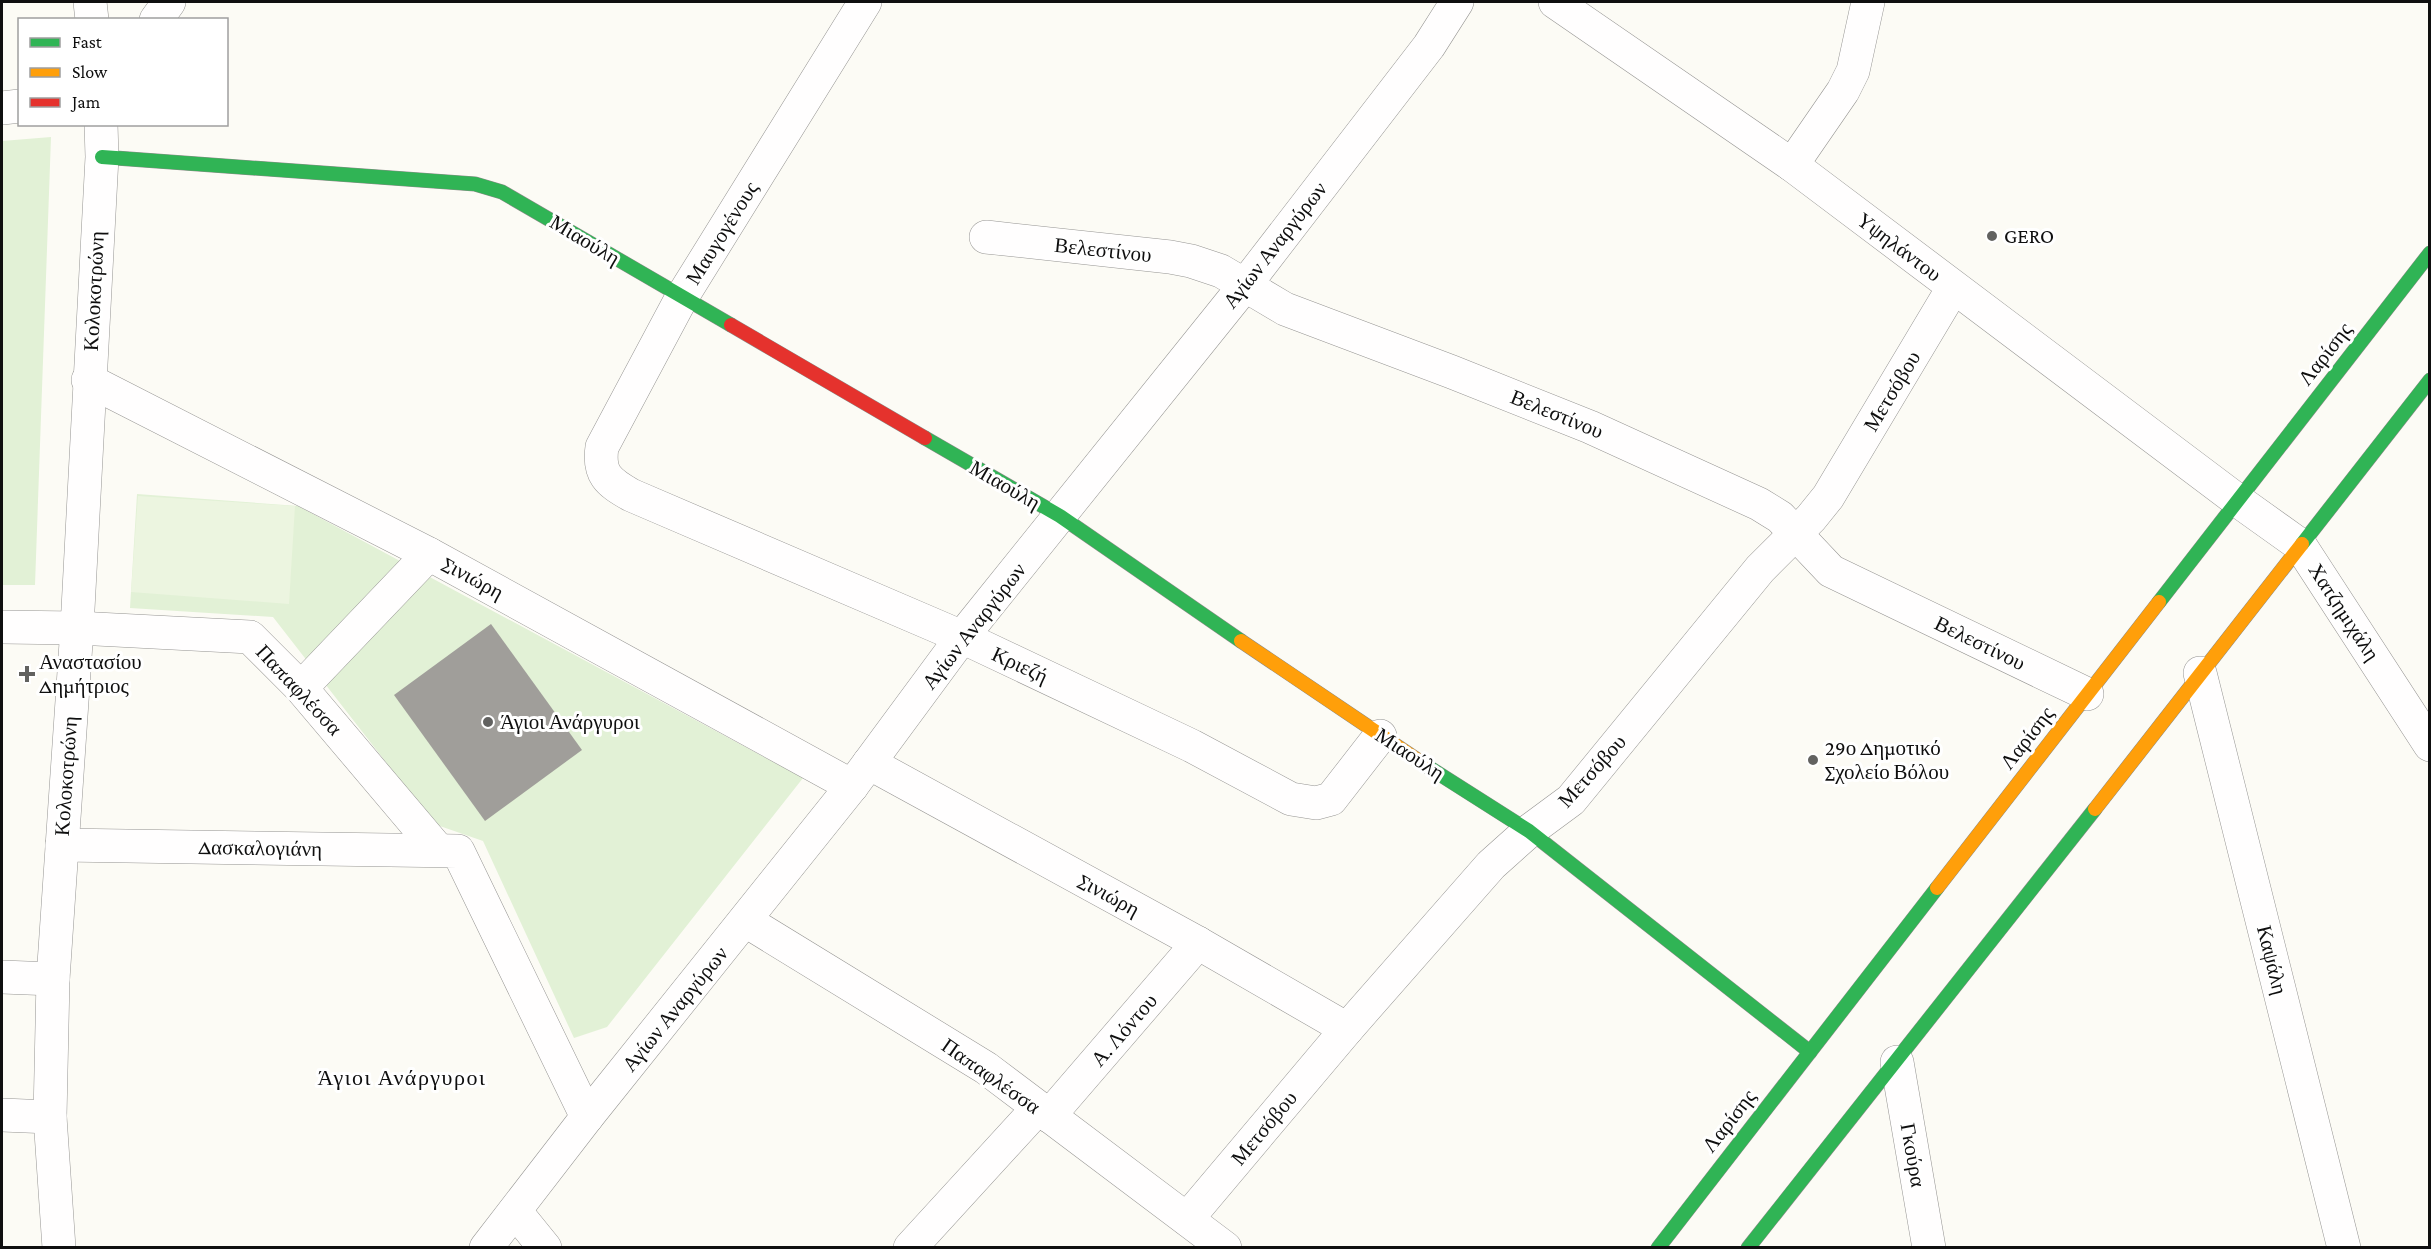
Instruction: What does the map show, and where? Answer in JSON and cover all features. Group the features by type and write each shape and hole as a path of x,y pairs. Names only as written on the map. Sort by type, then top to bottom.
{"main road":[{"name":"Μιαούλη","path":"102,157 483,185 517,200 1060,516 1380,736 1529,831 1810,1052"},
{"name":"Λαρίσης","path":"1658,1248 2430,254"},
{"path":"1748,1248 1897,1062 2430,380"}],"street":[{"path":"90,2 92,18"},
{"path":"157,18 169,2"},
{"name":"Μαυγογένους","path":"604,474 600,461 602,447 682,297 865,2"},
{"name":"Αγίων Αναργύρων","path":"486,1248 587,1117 746,921 860,775 962,637 1245,285 1429,46 1457,2"},
{"name":"Υψηλάντου","path":"1555,2 1792,165 2237,501"},
{"path":"1792,165 1843,92 1853,71 1868,2"},
{"path":"2,108 18,106"},
{"name":"Κολοκοτρώνη","path":"59,1248 50,1117 53,979 77,628 88,380 102,157 101,126"},
{"name":"Βελεστίνου","path":"986,237 1191,261 1221,271 1285,309 1590,427 1759,504 1780,517 1832,571 2087,694"},
{"name":"Μετσόβου","path":"1187,1219 1347,1029 1491,865 1529,831 1570,800 1760,569 1828,497 1953,288"},
{"name":"Σινιώρη","path":"88,380 860,775 1198,944 1347,1029"},
{"name":"Κριεζή","path":"604,474 614,485 631,495 962,637 1192,746 1291,799 1305,803 1331,798 1380,736"},
{"name":"Χατζημιχάλη","path":"2237,501 2300,545 2430,745"},
{"path":"301,688 429,554"},
{"name":"Παπαφλέσσα","path":"2,627 77,628 250,638 301,688 448,850 587,1117"},
{"name":"Καψάλη","path":"2200,673 2344,1248"},
{"name":"Δασκαλογιάνη","path":"62,845 448,850"},
{"name":"Παπαφλέσσα","path":"746,921 986,1068 1225,1248"},
{"name":"Α. Λόντου","path":"910,1248 1044,1112 1198,944"},
{"path":"2,977 53,979"},
{"name":"Γκούρα","path":"1897,1062 1929,1248"},
{"path":"2,1114 50,1117"},
{"path":"515,1211 544,1248"}],"green space":[{"path":"51,137 35,585 2,585 2,141"},
{"path":"137,494 298,506 803,778 607,1027 574,1038 483,841 434,824 273,617 130,608"},
{"path":"138,496 295,506 289,604 131,592"}],"building":[{"name":"Άγιοι Ανάργυροι","path":"491,624 582,750 485,821 394,695"}],"traffic: fast":[{"path":"102,157 475,184 502,192 731,325"},
{"path":"2159,602 2430,253"},
{"path":"2302,544 2430,380"},
{"path":"925,438 1060,516 1241,641"},
{"path":"1422,763 1529,831 1810,1052"},
{"path":"1748,1248 2095,809"},
{"path":"1658,1248 1937,888"}],"traffic: slow":[{"path":"2095,809 2302,544"},
{"path":"1937,888 2159,602"},
{"path":"1241,641 1422,763"}],"traffic: jam":[{"path":"731,325 925,438"}],"place":[{"name":"GERO","path":"1992,236"},
{"name":"Αναστασίου Δημήτριος","path":"27,674"},
{"name":"Άγιοι Ανάργυροι","path":"488,722"},
{"name":"29ο Δημοτικό Σχολείο Βόλου","path":"1813,760"}],"district":[{"name":"Άγιοι Ανάργυροι","path":"402,1077"}]}
